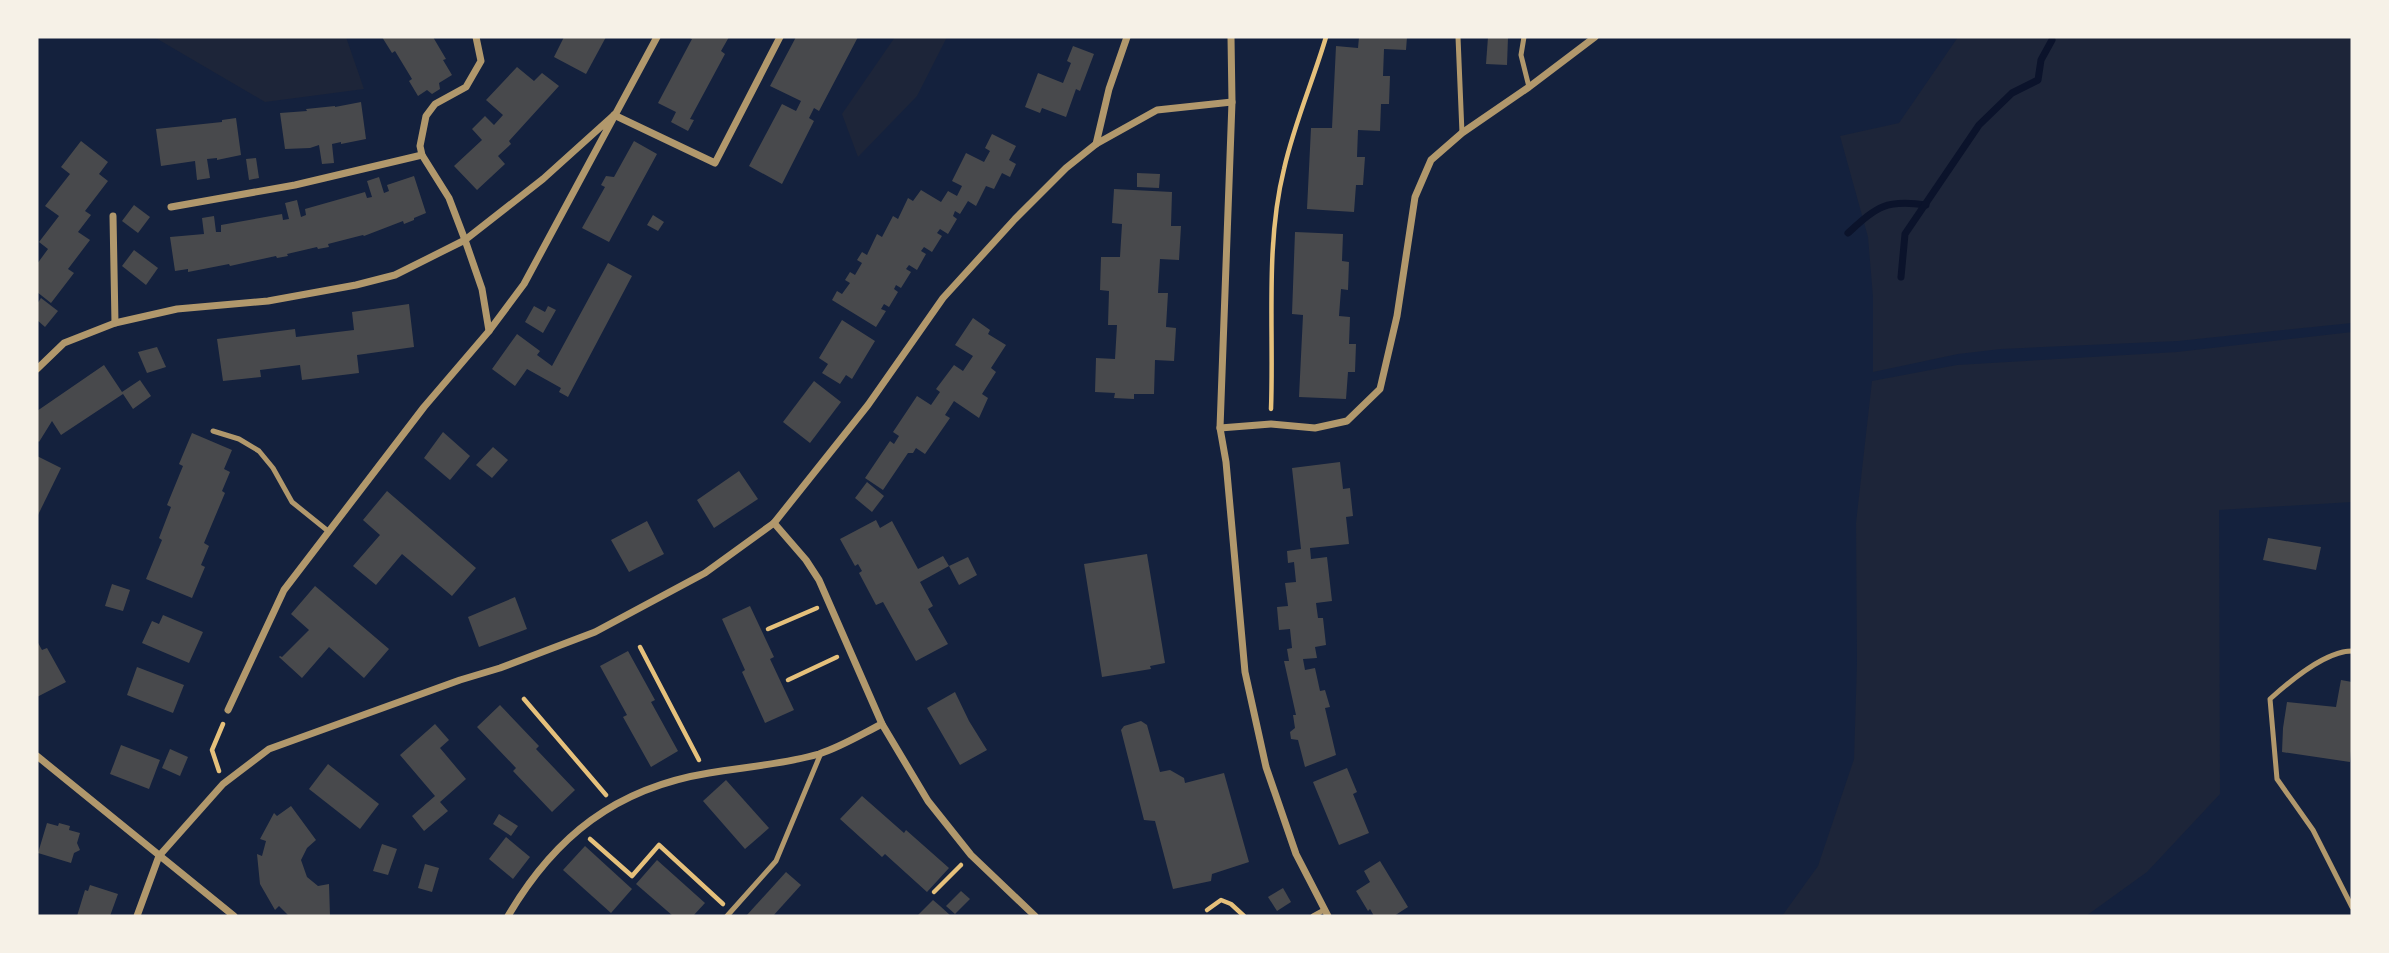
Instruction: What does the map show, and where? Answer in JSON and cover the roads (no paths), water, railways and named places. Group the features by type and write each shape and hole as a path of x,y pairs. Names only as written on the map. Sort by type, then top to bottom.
{"street":[{"path":"476,37 481,61 466,87 435,104 426,116 420,146 422,155 449,198 465,240 482,289 489,331"},
{"path":"228,710 285,590 424,407 489,331 524,284 657,37"},
{"path":"614,115 715,163 780,37"},
{"path":"1096,144 1109,89 1127,37"},
{"path":"1231,37 1220,428 1226,462 1245,673 1266,767 1296,854 1326,913"},
{"path":"1220,428 1271,424 1315,428 1347,421 1380,389 1397,316 1415,197 1431,160 1462,134 1595,37"},
{"path":"137,916 159,856 223,784 269,749 595,632 705,573 774,523 867,405 943,298 1066,168 1096,144 1157,110 1231,102"},
{"path":"37,369 64,343 115,323 177,309 268,301 395,275 465,240 543,179 614,115"},
{"path":"171,207 295,185 422,155"},
{"path":"113,216 115,323"},
{"path":"774,523 806,560 830,602 882,724 928,801 971,855 1035,916"},
{"path":"508,916 528,882 556,848 614,804 650,789 705,773 821,753 882,724"},
{"path":"37,756 234,916"}],"lane":[{"path":"1458,37 1462,134"},
{"path":"1524,37 1521,55 1530,87"},
{"path":"213,431 239,439 259,451 273,468 292,502 328,531"},
{"path":"2352,651 2342,651 2299,674 2270,699 2277,779 2313,830 2352,907"},
{"path":"729,914 776,861 821,753"},
{"path":"1313,916 1326,913"}],"waterway":[{"path":"1901,277 1905,234 1979,125 2012,93 2038,80 2041,60 2052,40"},
{"path":"1848,233 1882,207 1901,203 1926,205"}]}
